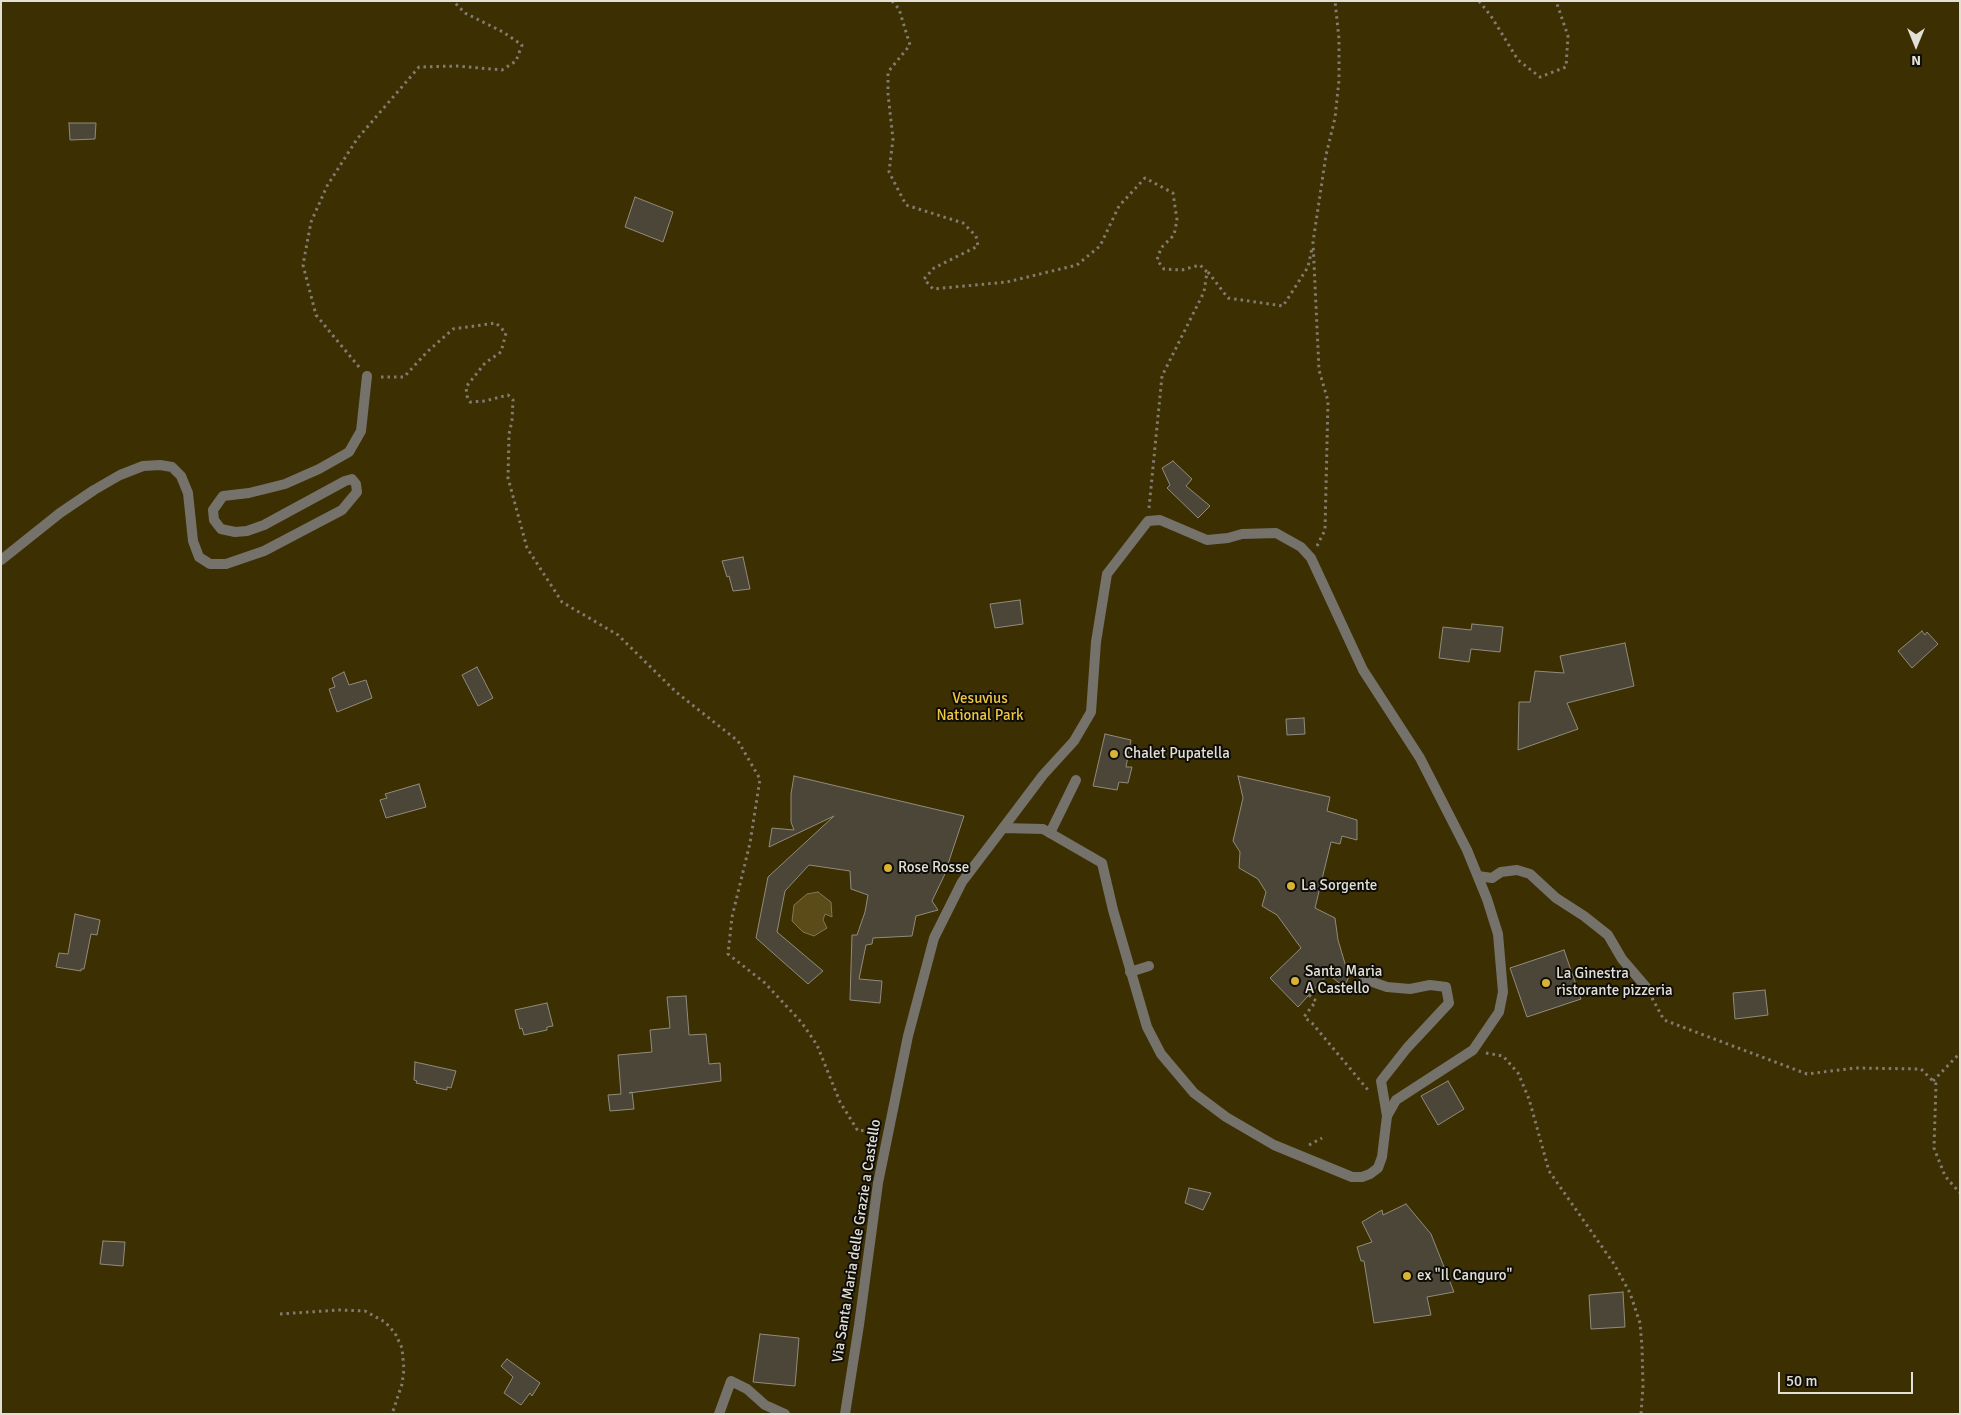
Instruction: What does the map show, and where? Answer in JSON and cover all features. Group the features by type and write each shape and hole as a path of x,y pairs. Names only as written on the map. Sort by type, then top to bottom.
{"street":[{"path":"1,560 60,513 94,490 120,475 143,466 160,465 172,467 181,476 188,493 193,541 199,557 210,564 226,564 264,551 342,510 357,492 356,484 352,479 345,481 264,525 247,530 235,532 221,529 214,520 213,510 223,496 249,493 286,484 319,469 349,452 361,431 367,376"},
{"path":"1148,521 1160,520 1207,540 1228,538 1242,534 1276,533 1301,547 1311,558 1363,670 1420,758 1468,850 1498,934 1503,992 1499,1012 1473,1050 1396,1100 1387,1116"},
{"name":"Via Santa Maria delle Grazie a Castello","path":"845,1414 878,1183 908,1036 934,938 962,882 1043,775 1074,741 1091,712 1096,642 1108,574 1148,521"},
{"path":"1050,833 1076,780"},
{"path":"1003,828 1043,829 1102,863 1130,972 1147,1027 1161,1054 1194,1093 1226,1117 1274,1145 1352,1178 1370,1174 1378,1168 1382,1157 1387,1116 1381,1081 1407,1048 1448,1003 1446,987 1426,989 1387,987 1364,979"},
{"path":"1478,876 1492,878 1502,872 1518,870 1530,874 1556,898 1584,916 1608,936 1622,959 1646,987"},
{"path":"1130,972 1149,966"},
{"path":"719,1414 731,1381 747,1389 765,1405 786,1414"}],"path":[{"path":"453,1 465,13 503,32 522,45 516,61 502,70 457,66 419,67 357,139 327,186 311,222 303,265 316,315 367,376 404,377 454,329 496,323 506,333 501,352 486,363 466,387 470,402 484,401 508,395 513,400 509,434 508,478 526,548 562,602 618,634 676,692 738,741 760,778 750,844 732,916 728,954 765,983 802,1023 817,1046 840,1102 858,1131 874,1129 891,1117"},
{"path":"892,1 899,9 910,45 888,72 888,94 893,138 889,172 906,205 963,223 976,236 978,246 934,268 924,279 933,289 1007,282 1077,265 1100,246 1119,206 1145,178 1173,193 1177,220 1174,235 1161,248 1157,260 1164,269 1182,270 1200,265 1208,272 1228,298 1283,306 1308,267 1326,155 1335,118 1339,80 1339,39 1335,1"},
{"path":"1479,1 1491,16 1518,60 1540,77 1566,67 1568,36 1556,1"},
{"path":"1311,558 1325,530 1328,401 1319,370 1313,242"},
{"path":"1148,521 1162,376 1204,292 1208,272"},
{"path":"1646,987 1664,1020 1807,1074 1855,1068 1921,1069 1936,1084 1934,1148 1945,1176 1960,1194"},
{"path":"1309,995 1316,1001 1304,1017 1312,1023 1372,1096"},
{"path":"1473,1050 1503,1056 1518,1074 1529,1099 1549,1172 1614,1264 1630,1293 1640,1323 1643,1386 1641,1414"},
{"path":"1933,1081 1960,1053"},
{"path":"1304,1147 1322,1138"},
{"path":"280,1314 339,1310 365,1311 385,1322 395,1333 402,1348 404,1369 402,1384 392,1414"}],"green space":[{"name":"Vesuvius National Park","path":"1,1 1960,1 1960,1414 1,1414"}],"shaded area":[{"path":"818,892 831,902 832,917 825,914 823,920 827,928 814,936 803,932 792,921 794,905 807,894"}],"building":[{"path":"69,123 96,123 95,139 70,140"},
{"path":"635,197 673,212 663,242 625,227"},
{"path":"1173,461 1192,479 1186,486 1210,506 1198,518 1167,488 1170,485 1162,468"},
{"path":"743,557 750,589 733,591 722,561"},
{"path":"1020,600 1023,624 995,628 990,604"},
{"path":"1472,624 1503,627 1500,652 1471,649 1469,662 1439,658 1443,627 1471,630"},
{"path":"1922,631 1925,635 1927,632 1938,644 1912,668 1898,651"},
{"path":"1625,643 1634,686 1567,703 1578,729 1518,750 1519,702 1530,702 1535,671 1564,673 1560,656"},
{"path":"477,667 493,698 478,706 462,675"},
{"path":"344,672 349,685 366,680 372,698 337,712 329,689 335,687 332,678"},
{"path":"1304,718 1305,734 1287,735 1286,719"},
{"name":"Chalet Pupatella","path":"1105,734 1131,740 1126,767 1132,767 1128,783 1119,782 1117,790 1093,786"},
{"name":"Rose Rosse","path":"794,776 964,816 944,876 932,901 938,910 916,916 912,936 873,938 872,944 866,945 859,979 882,981 880,1003 850,1000 852,935 857,935 865,912 868,895 851,889 850,871 809,865 785,891 777,932 823,971 808,984 756,938 768,877 834,816 769,847 772,828 794,830 791,822 791,794"},
{"name":"La Sorgente","path":"1238,776 1330,797 1327,811 1357,820 1357,840 1342,836 1340,844 1331,842 1315,908 1335,918 1338,940 1349,977 1344,987 1328,974 1298,1007 1270,978 1301,948 1277,915 1262,906 1266,892 1258,879 1239,868 1240,852 1233,841 1243,798"},
{"path":"419,784 426,807 386,818 380,800 387,798 385,794"},
{"path":"75,914 100,920 97,935 91,934 84,969 81,969 81,971 56,967 59,953 68,954"},
{"name":"La Ginestra ristorante pizzeria","path":"1564,950 1581,999 1527,1017 1510,968"},
{"path":"1765,990 1768,1015 1735,1019 1733,993"},
{"path":"686,996 689,1035 706,1034 709,1064 720,1063 721,1081 632,1093 634,1109 610,1111 608,1095 621,1094 618,1055 652,1052 650,1030 670,1028 667,997"},
{"path":"547,1003 553,1026 547,1027 547,1030 524,1035 522,1028 520,1029 515,1010"},
{"path":"415,1062 456,1071 451,1088 447,1087 447,1090 416,1083 417,1081 414,1080"},
{"path":"1448,1081 1464,1109 1438,1125 1421,1096"},
{"path":"1189,1188 1211,1193 1203,1210 1185,1203"},
{"name":"ex \"Il Canguro\"","path":"1406,1204 1431,1234 1454,1292 1427,1297 1431,1315 1374,1323 1364,1261 1361,1261 1357,1247 1372,1242 1362,1222 1382,1210 1383,1215"},
{"path":"103,1241 125,1242 123,1266 100,1264"},
{"path":"1623,1292 1625,1327 1591,1329 1589,1295"},
{"path":"760,1334 799,1338 795,1386 753,1382"},
{"path":"507,1359 540,1383 532,1396 530,1393 521,1405 504,1393 513,1377 501,1366"}],"place":[{"name":"Chalet Pupatella","path":"1114,754"},
{"name":"Rose Rosse","path":"888,868"},
{"name":"La Sorgente","path":"1291,886"},
{"name":"Santa Maria A Castello","path":"1295,981"},
{"name":"La Ginestra ristorante pizzeria","path":"1546,983"},
{"name":"ex \"Il Canguro\"","path":"1407,1276"}]}
